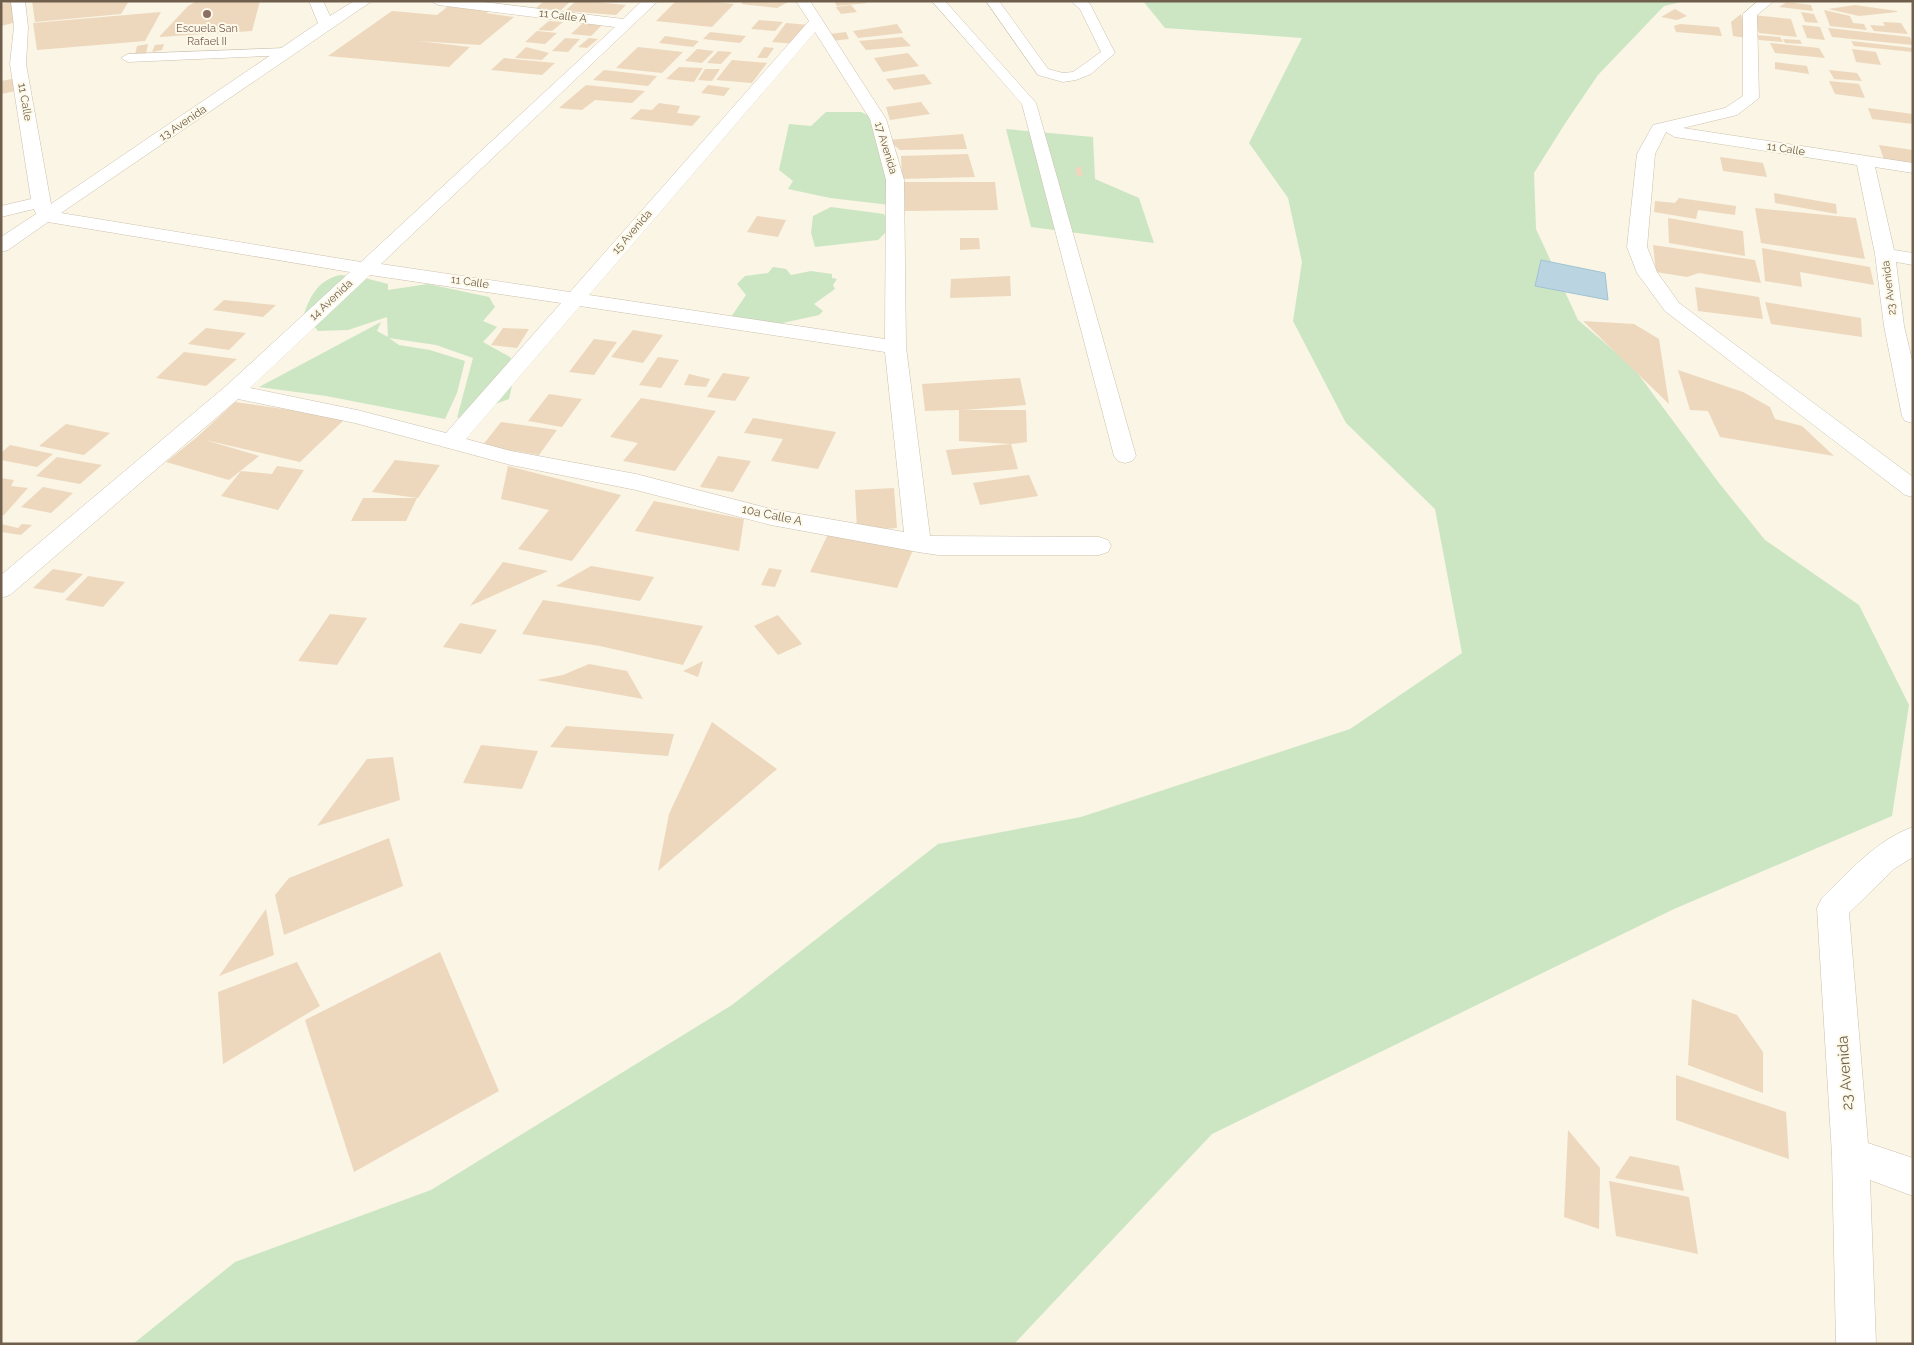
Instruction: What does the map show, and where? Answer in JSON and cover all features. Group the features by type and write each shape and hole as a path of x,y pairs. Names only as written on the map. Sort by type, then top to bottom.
{"street":[{"name":"11 Calle","path":"18,1 21,27 18,64 44,209 238,250 366,267 895,347"},
{"path":"316,1 326,24"},
{"name":"13 Avenida","path":"1,246 44,209 326,24 365,1"},
{"name":"11 Calle A","path":"438,1 628,24"},
{"name":"14 Avenida","path":"1,589 234,391 651,1"},
{"name":"17 Avenida","path":"803,1 878,119 895,180 895,347 918,543"},
{"path":"1767,1 1750,14 1751,98 1731,112 1659,129 1646,154 1637,247 1647,273 1672,307 1913,489"},
{"name":"15 Avenida","path":"450,443 574,298 816,22"},
{"path":"1,30 21,27"},
{"name":"11 Calle","path":"1659,129 1913,168"},
{"name":"23 Avenida","path":"1865,161 1886,254 1894,326 1913,416"},
{"path":"1,212 44,209"},
{"path":"1886,254 1913,259"},
{"name":"10a Calle A","path":"234,391 357,417 510,458 636,482 771,518 938,546 1099,546"},
{"name":"23 Avenida","path":"1856,1344 1851,1155 1833,908 1883,860 1913,840"},
{"path":"1851,1155 1913,1177"}],"lane":[{"path":"938,1 1029,104 1125,456"},
{"path":"992,1 1043,72 1054,77 1080,76 1108,53 1085,7 1077,1"},
{"path":"128,58 286,52"}],"green space":[{"path":"1143,1 1686,1 1664,6 1598,75 1566,122 1534,173 1536,229 1578,320 1633,367 1719,483 1765,540 1859,605 1909,705 1892,816 1674,909 1212,1134 1014,1344 133,1344 235,1262 431,1190 732,1005 938,844 1081,817 1350,729 1462,653 1435,509 1346,423 1293,321 1302,262 1288,198 1249,143 1302,38 1165,28"},
{"path":"826,112 861,112 872,117 890,166 890,205 830,198 788,189 793,181 779,170 789,124 811,126"},
{"path":"1006,129 1093,137 1095,179 1139,198 1154,243 1031,227"},
{"path":"831,207 884,214 890,228 878,240 815,247 811,233 813,216"},
{"path":"773,267 786,269 791,275 811,271 832,274 832,278 837,279 833,285 835,289 814,304 823,311 819,315 769,326 729,320 746,295 737,284 745,276 768,273"},
{"path":"340,275 361,277 388,284 388,290 428,284 489,297 495,307 483,321 497,327 483,342 510,357 515,372 509,399 457,418 473,358 436,345 389,338 399,345 430,350 465,361 457,393 445,419 326,396 259,387 381,322 377,331 388,337 387,317 348,330 318,331 304,314 313,294 321,284"}],"water":[{"path":"1541,260 1605,273 1608,300 1535,286"}],"building":[{"path":"32,1 129,1 121,14 35,22"},
{"path":"197,1 260,1 252,31 159,37 188,6"},
{"path":"544,1 571,1 561,10 536,8"},
{"path":"576,1 626,5 616,15 565,11"},
{"path":"676,1 707,1 734,4 712,27 656,21"},
{"path":"744,1 790,1 777,8 741,4"},
{"path":"834,1 867,1 867,3 837,6"},
{"path":"12,2 17,22 1,26 1,4"},
{"path":"1787,2 1811,5 1813,11 1779,7"},
{"path":"451,4 493,9 486,13 514,17 480,45 418,41 470,47 449,67 328,56 392,11 437,15"},
{"path":"851,5 857,12 841,14 836,7"},
{"path":"1855,5 1897,12 1859,16 1828,9"},
{"path":"1675,9 1687,16 1677,20 1661,17"},
{"path":"1824,10 1850,16 1853,23 1864,24 1867,30 1830,26"},
{"path":"161,12 145,41 37,50 33,23"},
{"path":"1801,12 1814,14 1818,23 1805,22"},
{"path":"1741,14 1747,38 1733,36 1731,22"},
{"path":"1752,15 1791,19 1797,37 1759,33"},
{"path":"759,20 783,22 775,31 751,29"},
{"path":"549,21 563,22 552,31 538,30"},
{"path":"1883,22 1901,23 1908,34 1874,31 1870,25 1885,26"},
{"path":"583,23 602,25 591,36 571,34"},
{"path":"786,23 809,25 796,44 772,42"},
{"path":"897,24 903,33 858,38 853,31"},
{"path":"1680,24 1719,27 1722,36 1676,32 1674,26"},
{"path":"1802,25 1820,27 1825,40 1807,38"},
{"path":"1828,28 1910,37 1913,45 1832,37"},
{"path":"537,31 557,33 545,44 525,42"},
{"path":"710,32 746,36 740,43 703,39"},
{"path":"846,32 849,39 832,41 829,34"},
{"path":"1756,35 1780,37 1783,42 1759,40"},
{"path":"665,36 699,41 693,47 659,43"},
{"path":"902,37 911,46 866,50 859,41"},
{"path":"565,38 580,39 568,52 552,51"},
{"path":"589,38 598,39 587,48 578,47"},
{"path":"1783,39 1800,40 1802,44 1785,43"},
{"path":"1851,41 1913,48 1913,52 1854,46"},
{"path":"1770,43 1819,48 1825,58 1775,53"},
{"path":"148,44 146,54 135,55 137,46"},
{"path":"164,44 162,50 152,52 155,45"},
{"path":"526,47 549,53 542,60 515,58"},
{"path":"638,47 683,52 662,73 616,68"},
{"path":"764,47 774,48 767,58 757,58"},
{"path":"697,49 714,51 702,63 685,61"},
{"path":"1852,49 1876,52 1881,65 1856,62"},
{"path":"718,51 732,52 721,64 707,63"},
{"path":"908,53 919,66 883,72 874,58"},
{"path":"504,58 555,63 542,75 491,70"},
{"path":"732,60 767,63 752,83 716,80"},
{"path":"1775,62 1807,66 1809,74 1775,69"},
{"path":"679,67 703,68 694,82 666,79"},
{"path":"705,69 720,69 712,81 698,80"},
{"path":"604,70 657,76 648,86 593,80"},
{"path":"1829,70 1857,73 1862,81 1834,79"},
{"path":"924,74 932,84 894,90 886,79"},
{"path":"17,78 21,90 1,94 1,81"},
{"path":"1829,81 1859,84 1865,98 1835,94"},
{"path":"586,85 645,91 632,103 595,100 582,110 559,108"},
{"path":"708,85 730,88 724,96 701,93"},
{"path":"921,102 930,114 890,120 886,107"},
{"path":"659,103 680,106 677,113 701,116 692,126 630,119 641,109 652,110"},
{"path":"1868,108 1913,114 1913,124 1872,119"},
{"path":"963,134 967,149 900,150 888,140"},
{"path":"1879,145 1913,150 1913,167 1885,163"},
{"path":"968,154 975,177 902,179 901,156"},
{"path":"1720,157 1763,163 1767,177 1723,171"},
{"path":"1081,166 1083,176 1077,176 1075,168"},
{"path":"904,182 995,182 998,210 904,211"},
{"path":"1774,193 1836,204 1837,214 1775,203"},
{"path":"1679,198 1736,206 1735,215 1698,210 1696,219 1654,212 1655,201 1675,203"},
{"path":"1755,208 1856,218 1865,259 1761,243"},
{"path":"757,216 786,220 778,237 747,232"},
{"path":"1668,218 1743,231 1745,256 1669,243"},
{"path":"960,238 979,238 980,249 960,250"},
{"path":"1653,245 1755,260 1761,283 1699,273 1687,277 1656,272"},
{"path":"1762,248 1870,267 1874,285 1800,272 1802,287 1765,281"},
{"path":"1010,276 1011,296 950,298 951,279"},
{"path":"1695,287 1759,297 1763,319 1698,311"},
{"path":"224,300 276,305 263,317 213,310"},
{"path":"1765,302 1861,318 1862,337 1771,324"},
{"path":"1583,321 1634,324 1659,339 1669,404"},
{"path":"206,328 246,333 229,350 188,344"},
{"path":"503,328 529,329 517,348 491,345"},
{"path":"633,330 663,335 643,363 611,357"},
{"path":"594,339 617,342 594,375 569,372"},
{"path":"184,352 237,359 206,386 156,378"},
{"path":"658,357 679,360 661,388 639,385"},
{"path":"1678,370 1743,392 1770,407 1775,419 1802,426 1834,456 1720,437 1708,411 1690,410"},
{"path":"723,373 750,377 735,401 707,397"},
{"path":"689,374 710,379 706,387 684,385"},
{"path":"1020,378 1026,405 963,410 1026,410 1027,442 1011,444 959,441 959,410 925,411 922,384"},
{"path":"549,394 582,399 562,427 528,421"},
{"path":"641,398 716,411 675,471 623,461 638,443 610,437"},
{"path":"235,402 346,418 300,462 205,440 259,456 229,480 166,462 196,438"},
{"path":"753,418 836,432 818,469 771,461 783,439 744,433"},
{"path":"501,422 557,430 539,455 482,446"},
{"path":"66,424 110,433 84,455 39,446"},
{"path":"1011,444 1018,469 952,475 946,450"},
{"path":"10,445 53,454 37,467 1,460 1,453"},
{"path":"718,456 751,461 733,492 700,487"},
{"path":"57,457 102,465 80,484 36,476"},
{"path":"395,460 440,465 418,498 372,492"},
{"path":"277,466 304,470 278,510 221,496 241,471 272,474"},
{"path":"508,466 621,495 572,561 518,549 549,510 501,499"},
{"path":"1029,475 1038,496 980,505 973,483"},
{"path":"1,478 14,480 11,486 28,488 4,515 1,515"},
{"path":"43,487 73,493 51,513 21,507"},
{"path":"894,488 897,528 857,531 855,490"},
{"path":"363,498 417,498 406,521 351,521"},
{"path":"654,501 744,519 739,551 635,531"},
{"path":"1,524 18,528 22,524 32,525 21,535 1,532"},
{"path":"830,530 915,545 897,588 810,572"},
{"path":"503,562 548,571 470,606"},
{"path":"591,566 654,577 640,601 556,586"},
{"path":"769,568 782,570 775,587 761,585"},
{"path":"53,569 83,574 63,593 33,588"},
{"path":"88,576 125,582 103,607 65,600"},
{"path":"543,600 703,626 683,665 600,646 522,634"},
{"path":"330,614 367,618 337,665 298,661"},
{"path":"778,615 802,644 778,655 754,626"},
{"path":"460,623 497,630 481,654 443,647"},
{"path":"703,661 698,677 683,671"},
{"path":"589,664 627,671 643,699 537,680 563,675"},
{"path":"712,722 777,769 658,871 669,814"},
{"path":"566,726 674,734 668,756 550,747"},
{"path":"481,745 538,751 522,789 463,783"},
{"path":"393,757 400,800 317,826 367,759"},
{"path":"389,838 403,886 284,935 275,895 289,878"},
{"path":"266,909 274,955 219,976"},
{"path":"440,952 499,1091 354,1172 305,1020"},
{"path":"297,962 320,1006 223,1064 218,992"},
{"path":"1692,999 1737,1015 1763,1052 1763,1093 1688,1065"},
{"path":"1676,1075 1786,1112 1789,1159 1676,1120"},
{"path":"1568,1130 1600,1168 1599,1229 1564,1217"},
{"path":"1630,1156 1679,1166 1684,1191 1615,1178"},
{"path":"1609,1181 1689,1197 1698,1254 1616,1236"}],"place":[{"name":"Escuela San Rafael II","path":"207,14"}]}
